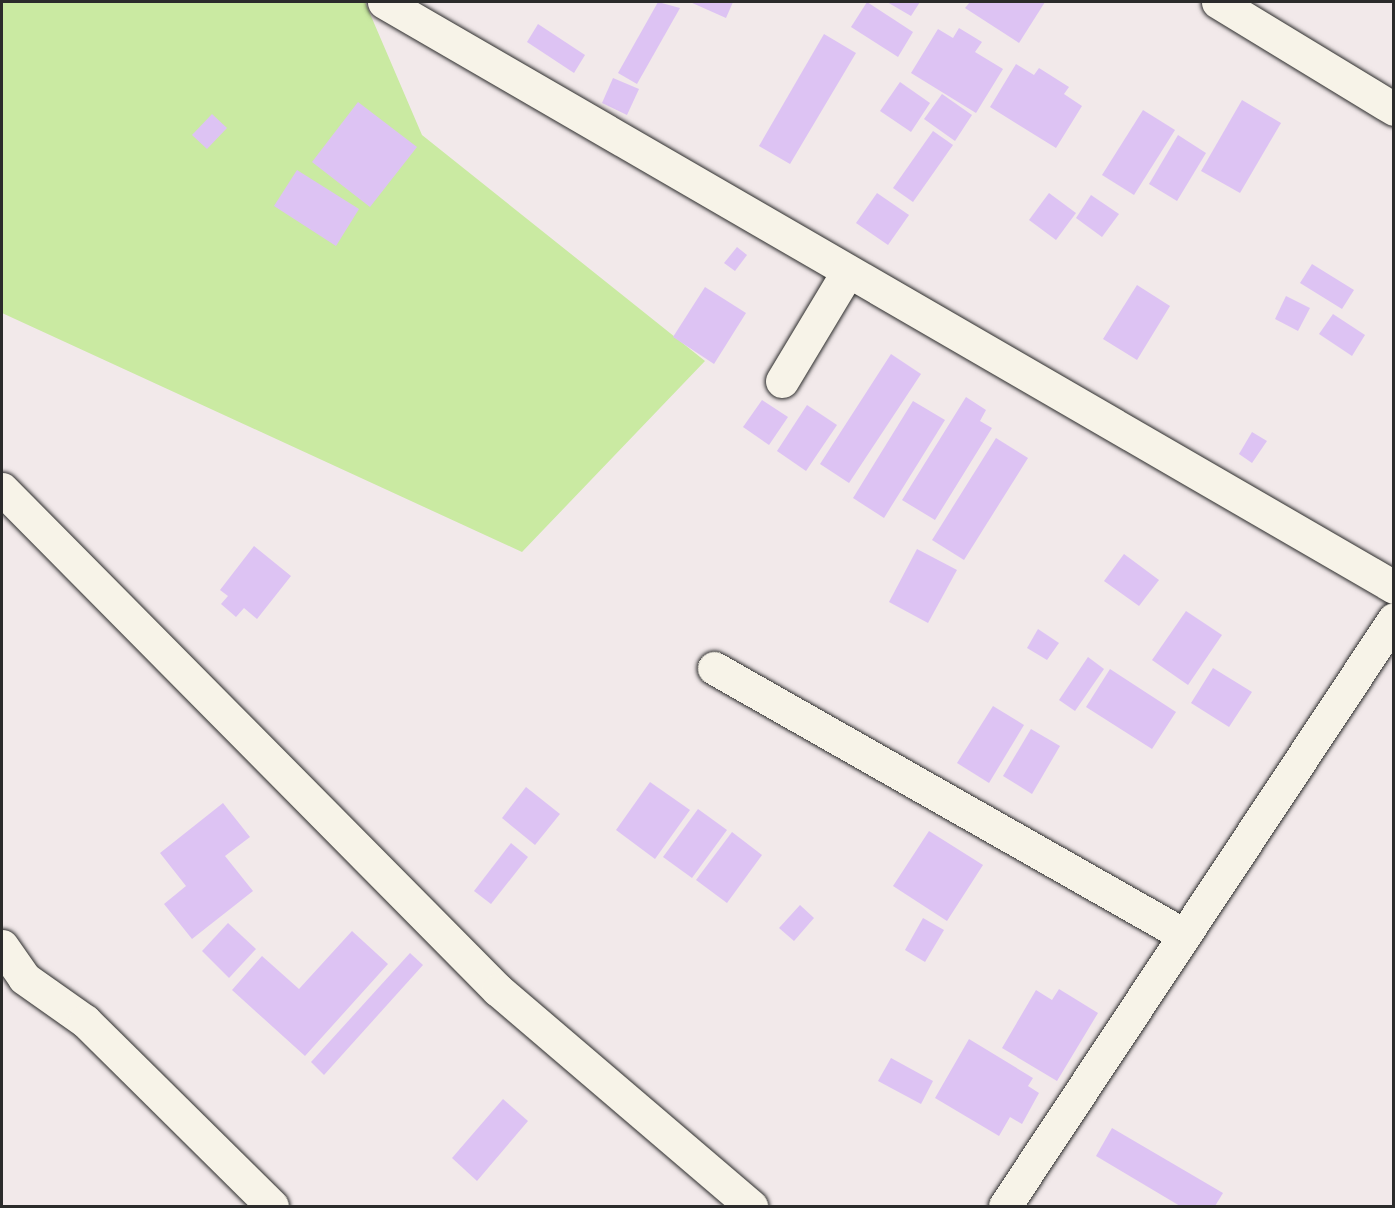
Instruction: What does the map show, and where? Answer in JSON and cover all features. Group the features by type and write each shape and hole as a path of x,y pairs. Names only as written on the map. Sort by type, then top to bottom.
{"street":[{"path":"384,2 1394,587"},
{"path":"1218,2 1394,109"},
{"path":"782,381 848,271"},
{"path":"2,489 498,990 751,1206"},
{"path":"1005,1206 1394,619"},
{"path":"714,668 1184,935"},
{"path":"2,946 24,978 85,1021 272,1206"}],"green space":[{"path":"2,2 365,2 422,135 705,361 522,552 2,313"}],"building":[{"path":"658,2 680,8 637,84 618,73"},
{"path":"690,2 733,2 726,18"},
{"path":"867,2 913,32 898,57 851,27"},
{"path":"887,2 920,2 911,16"},
{"path":"970,2 1045,2 1019,43 965,8"},
{"path":"538,24 585,55 574,73 527,42"},
{"path":"959,28 982,42 975,52 1003,69 976,113 911,73 938,29 953,38"},
{"path":"824,34 856,53 790,164 759,146"},
{"path":"1016,64 1034,75 1039,68 1069,87 1064,94 1082,106 1056,148 990,107"},
{"path":"613,78 639,89 627,115 602,103"},
{"path":"900,82 930,103 911,132 880,111"},
{"path":"942,94 972,115 955,141 924,119"},
{"path":"1242,100 1281,123 1240,193 1201,171"},
{"path":"358,102 417,147 370,207 312,162"},
{"path":"1143,110 1175,130 1134,195 1102,175"},
{"path":"212,114 227,128 207,149 192,135"},
{"path":"933,131 953,145 913,202 893,188"},
{"path":"1178,135 1206,153 1177,201 1149,184"},
{"path":"297,170 359,209 336,246 274,206"},
{"path":"877,193 909,215 888,245 856,223"},
{"path":"1049,193 1076,213 1056,240 1029,220"},
{"path":"1091,195 1119,214 1102,237 1076,218"},
{"path":"737,247 747,255 735,271 724,263"},
{"path":"1312,264 1354,290 1342,309 1300,283"},
{"path":"1137,285 1170,306 1137,360 1103,339"},
{"path":"705,287 746,313 714,364 673,337"},
{"path":"1286,296 1310,308 1298,331 1275,319"},
{"path":"1333,314 1365,335 1352,356 1319,334"},
{"path":"891,354 921,374 849,483 820,464"},
{"path":"966,397 986,410 980,421 992,428 935,520 902,500"},
{"path":"762,400 788,417 769,445 743,427"},
{"path":"913,401 945,420 884,518 853,498"},
{"path":"807,405 837,425 806,471 777,451"},
{"path":"1252,432 1267,441 1252,463 1239,454"},
{"path":"996,438 1028,458 964,560 932,540"},
{"path":"254,546 291,576 257,619 244,608 236,617 221,604 228,596 220,590"},
{"path":"917,549 957,570 928,623 889,602"},
{"path":"1124,554 1159,580 1139,606 1104,581"},
{"path":"1186,611 1222,635 1188,685 1152,660"},
{"path":"1038,629 1059,643 1047,660 1027,648"},
{"path":"1088,657 1104,669 1075,711 1059,700"},
{"path":"1213,668 1252,692 1229,727 1191,703"},
{"path":"1110,669 1176,712 1152,749 1086,707"},
{"path":"993,706 1024,725 989,783 957,763"},
{"path":"1031,729 1060,746 1032,794 1003,776"},
{"path":"650,782 690,810 655,859 616,830"},
{"path":"526,787 560,814 535,845 502,818"},
{"path":"223,803 250,837 225,856 253,891 192,939 164,904 186,886 160,853"},
{"path":"698,809 727,830 692,878 663,857"},
{"path":"929,831 983,865 947,921 893,886"},
{"path":"732,832 762,855 727,903 696,880"},
{"path":"511,843 528,857 491,904 474,891"},
{"path":"800,905 814,918 794,941 779,928"},
{"path":"923,918 944,930 925,962 905,950"},
{"path":"228,923 256,949 229,978 202,951"},
{"path":"352,931 388,964 305,1056 232,990 262,956 299,989"},
{"path":"410,953 423,965 324,1075 311,1062"},
{"path":"1059,989 1098,1013 1057,1081 1002,1048 1036,990 1052,1000"},
{"path":"969,1039 1033,1078 1028,1086 1039,1093 1022,1124 1010,1117 999,1136 935,1098"},
{"path":"891,1058 933,1081 921,1104 878,1081"},
{"path":"503,1099 528,1121 477,1181 452,1158"},
{"path":"1112,1128 1223,1193 1215,1206 1180,1206 1096,1156"}]}
